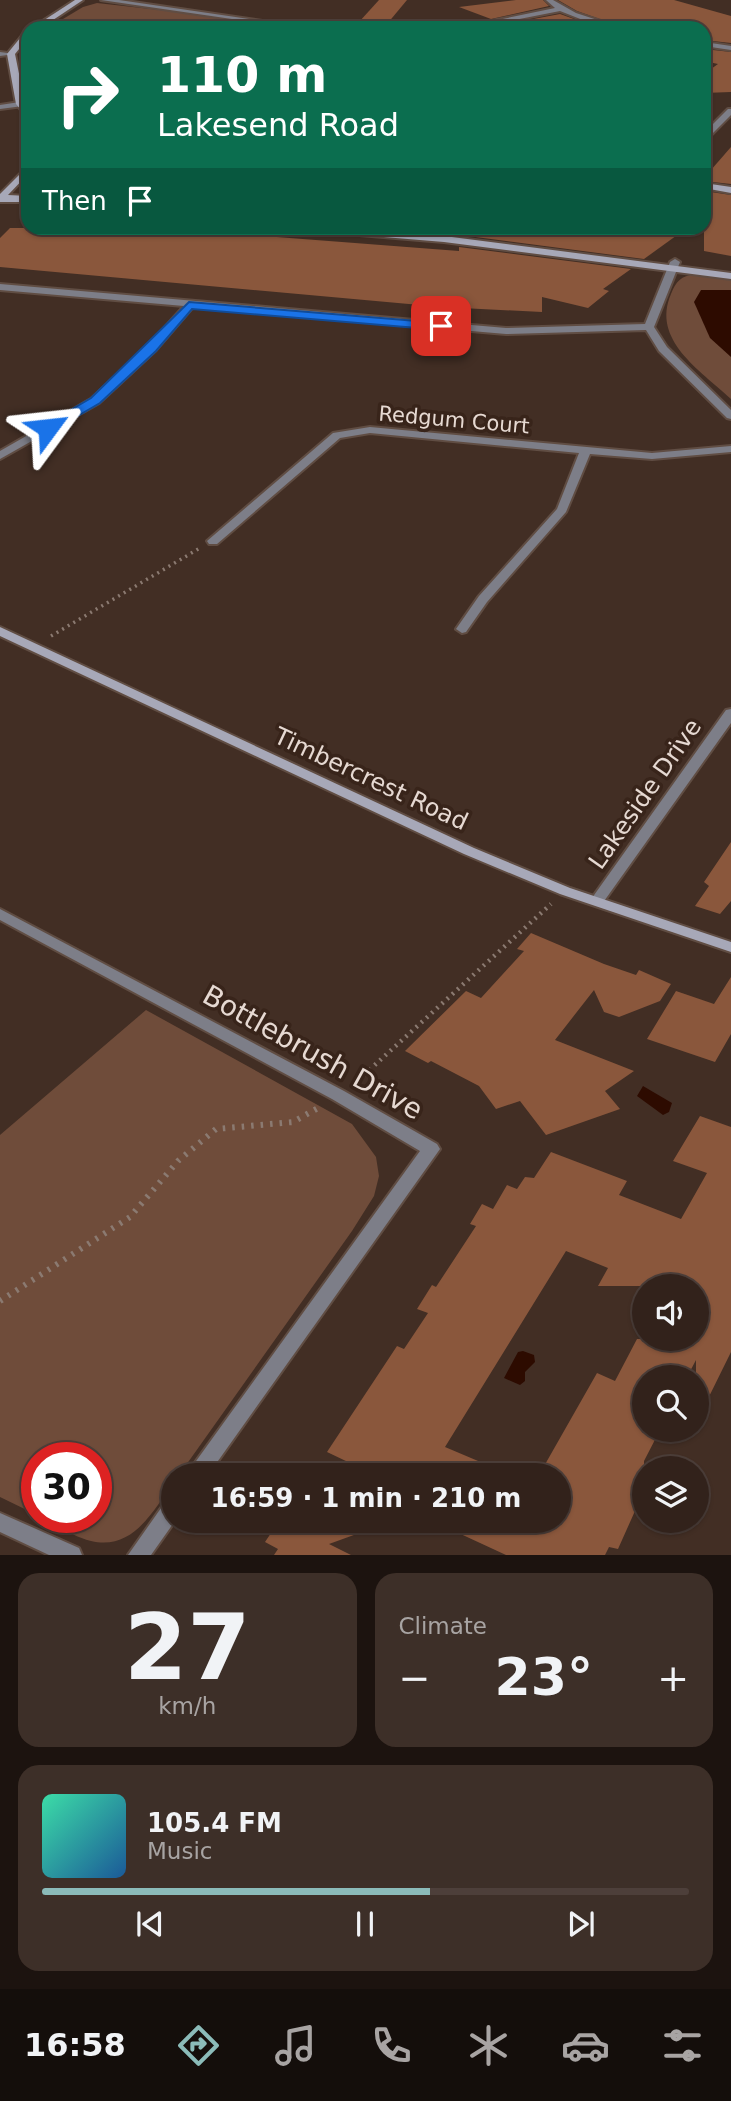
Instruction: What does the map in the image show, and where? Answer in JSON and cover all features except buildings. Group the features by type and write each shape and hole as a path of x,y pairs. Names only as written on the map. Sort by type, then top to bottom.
{"street":[{"path":"47,21 80,0"},
{"path":"104,0 257,21"},
{"path":"549,0 559,9 596,21"},
{"path":"498,21 559,9"},
{"path":"0,54 11,54 21,42"},
{"path":"711,45 731,48"},
{"path":"0,107 20,104 11,54"},
{"path":"711,130 731,111"},
{"path":"0,199 21,176"},
{"path":"711,187 731,190"},
{"path":"0,199 21,201"},
{"path":"396,235 731,270"},
{"path":"425,235 674,265 731,276"},
{"path":"649,327 674,265"},
{"path":"0,287 189,306 506,331 649,327"},
{"path":"0,456 95,401 152,348 189,306"},
{"path":"649,327 663,349 731,416"},
{"name":"Redgum Court","path":"213,541 337,435 370,430 585,452 652,456 731,449"},
{"path":"462,629 482,599 562,510 585,452"},
{"name":"Timbercrest Road","path":"0,631 36,645 469,851 597,901 731,947"},
{"name":"Lakeside Drive","path":"597,901 731,713"},
{"name":"Bottlebrush Drive","path":"0,914 338,1095 431,1149 205,1463"},
{"path":"0,1522 71,1555"},
{"path":"139,1555 161,1524"}],"path":[{"path":"36,645 213,541"},
{"path":"350,1087 555,901"},
{"path":"0,1301 130,1217 178,1161 216,1129 293,1122 318,1108"}],"shaded area":[{"path":"97,3 252,21 60,21 83,7"},
{"path":"695,274 731,279 731,399 682,353 668,326 667,311 675,286 686,276"},
{"path":"701,290 731,290 731,357 710,338 694,302"},
{"path":"146,1010 352,1124 376,1157 379,1176 374,1196 352,1231 188,1463 161,1463 161,1501 140,1526 119,1540 106,1543 91,1541 70,1533 112,1533 112,1442 21,1442 21,1507 0,1497 0,1135"},
{"path":"643,1086 672,1103 669,1112 663,1115 637,1096"},
{"path":"518,1352 534,1355 535,1362 525,1372 525,1381 520,1385 504,1378"}],"route":[{"path":"48,428 95,401 152,348 189,306 441,326"}]}
